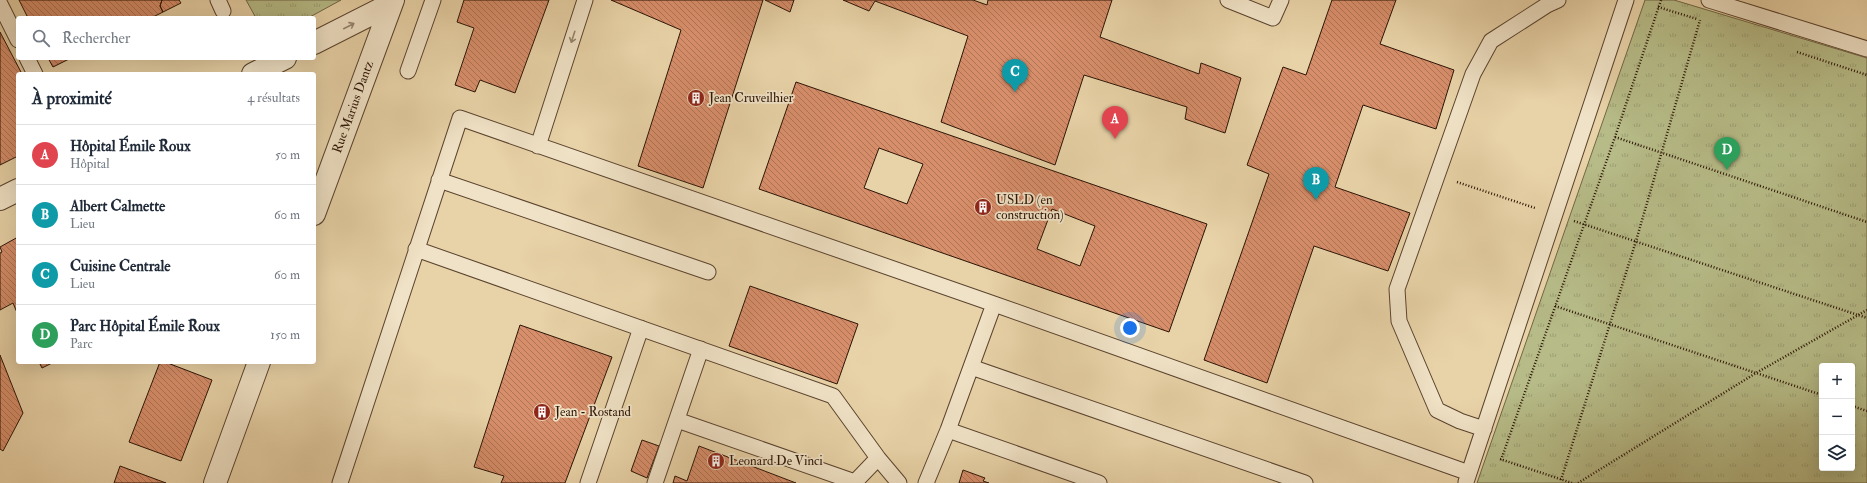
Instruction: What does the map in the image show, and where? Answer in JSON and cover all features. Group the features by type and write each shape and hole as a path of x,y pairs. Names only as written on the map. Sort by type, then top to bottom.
{"street":[{"path":"316,42 392,2"},
{"name":"Rue Marius Dantz","path":"316,209 392,2"},
{"path":"257,72 281,60"},
{"path":"0,199 16,191"},
{"path":"215,483 258,364"}],"lane":[{"path":"408,70 433,0"},
{"path":"538,146 585,0"},
{"path":"1228,0 1273,18 1280,0"},
{"path":"1484,429 1460,421 1437,410 1398,321 1397,289 1473,74 1491,40 1547,5 1558,0"},
{"path":"340,483 460,118 994,304 1468,478 1626,0"},
{"path":"1708,0 1867,49"},
{"path":"0,4 16,36"},
{"path":"28,60 34,72"},
{"path":"439,180 708,272"},
{"path":"416,249 833,396 878,458 899,483"},
{"path":"926,483 948,430 994,304"},
{"path":"588,483 642,328"},
{"path":"654,483 701,349"},
{"path":"971,367 1305,483"},
{"path":"677,420 855,482 878,458"},
{"path":"948,430 1099,483"}],"path":[{"path":"1501,460 1615,137 1660,0"},
{"path":"1561,480 1636,241 1700,20"},
{"path":"1615,137 1867,222"},
{"path":"1437,176 1867,318"},
{"path":"1555,306 1819,395"},
{"path":"1578,483 1756,373 1867,310"},
{"path":"1855,407 1867,411"},
{"path":"1477,452 1572,483"}],"green space":[{"path":"246,0 341,0 312,16 255,16"},
{"path":"1645,0 1674,0 1867,58 1867,483 1477,483"}],"building":[{"path":"19,0 162,0 160,6 163,12 155,16 27,16"},
{"path":"162,0 179,0 181,3 163,12 160,6"},
{"path":"464,0 549,0 515,93 480,80 475,92 455,85 474,28 457,22"},
{"name":"Jean Cruveilhier","path":"611,0 763,0 703,188 638,166 681,30"},
{"path":"765,0 794,0 790,12"},
{"path":"843,0 973,0 987,5 988,0 1112,0 1100,37 1199,74 1201,63 1241,78 1225,133 1185,119 1187,107 1084,75 1055,165 941,122 968,36 875,1 869,11"},
{"path":"1332,0 1396,0 1380,44 1454,70 1436,129 1363,105 1335,187 1410,213 1388,271 1314,246 1267,383 1204,360 1269,174 1247,165 1283,67 1306,75"},
{"path":"0,32 21,72 16,72 16,157 0,165"},
{"path":"49,60 67,60 53,67"},
{"name":"USLD (en construction)","path":"796,82 1207,224 1169,332 759,189","holes":["879,148 923,164 907,204 864,188","1052,209 1095,226 1080,266 1037,249"]},
{"path":"16,238 16,310 13,303 0,310 0,253 2,252 0,247"},
{"path":"750,286 858,324 837,384 729,346"},
{"name":"Jean - Rostand","path":"520,325 612,357 565,483 501,483 504,476 474,467"},
{"path":"0,355 23,413 3,451 0,449"},
{"path":"40,364 50,364 42,368"},
{"path":"159,364 170,364 212,380 181,461 129,442"},
{"path":"642,440 659,446 647,478 631,471"},
{"name":"Leonard De Vinci","path":"699,446 796,483 673,483 675,476 687,481"},
{"path":"120,466 166,483 114,483"},
{"path":"963,470 985,478 983,481 989,483 959,483"}],"place":[{"name":"Cuisine Centrale","path":"1015,92"},
{"name":"Jean Cruveilhier","path":"696,98"},
{"name":"Hôpital Émile Roux","path":"1115,139"},
{"name":"Parc Hôpital Émile Roux","path":"1727,170"},
{"name":"Albert Calmette","path":"1316,200"},
{"name":"USLD (en construction)","path":"983,207"},
{"name":"Jean - Rostand","path":"542,412"},
{"name":"Leonard De Vinci","path":"716,461"}]}
